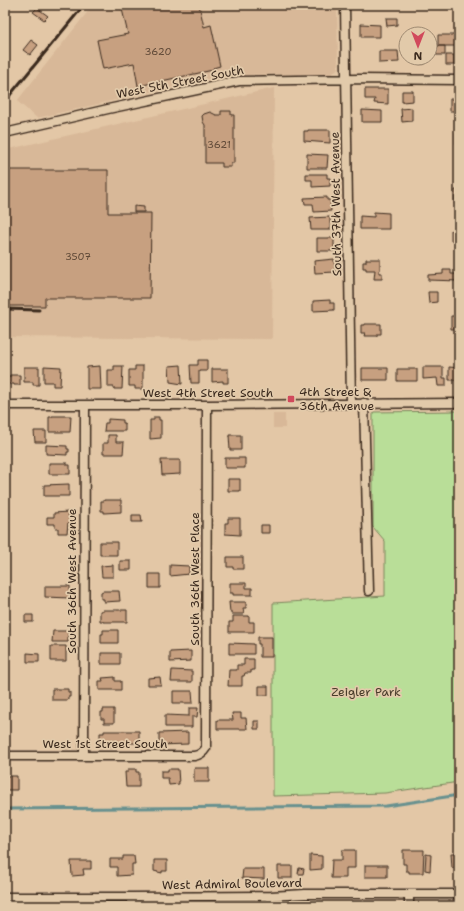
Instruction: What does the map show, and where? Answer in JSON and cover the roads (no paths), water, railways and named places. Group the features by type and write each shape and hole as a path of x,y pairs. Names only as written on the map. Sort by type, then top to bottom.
{"street":[{"name":"South 37th West Avenue","path":"345,5 350,403"},
{"name":"West 5th Street South","path":"5,133 239,81 346,79 459,80"},
{"path":"364,403 368,591"},
{"name":"West 4th Street South","path":"5,405 459,403"},
{"name":"South 36th West Avenue","path":"84,756 85,405"},
{"name":"South 36th West Place","path":"203,753 206,748 207,741 207,405"},
{"name":"West 1st Street South","path":"5,756 200,756 203,753"},
{"name":"West Admiral Boulevard","path":"5,897 132,902 305,894 459,894"},
{"path":"408,906 409,894"},
{"path":"271,896 271,906"}],"waterway":[{"path":"5,809 386,806 459,795"}],"railway":[{"path":"5,101 84,5"},
{"path":"5,309 39,310"}],"place":[{"name":"4th Street & 36th Avenue","path":"291,399"}],"park label":[{"name":"Zeigler Park","path":"366,692"}]}
